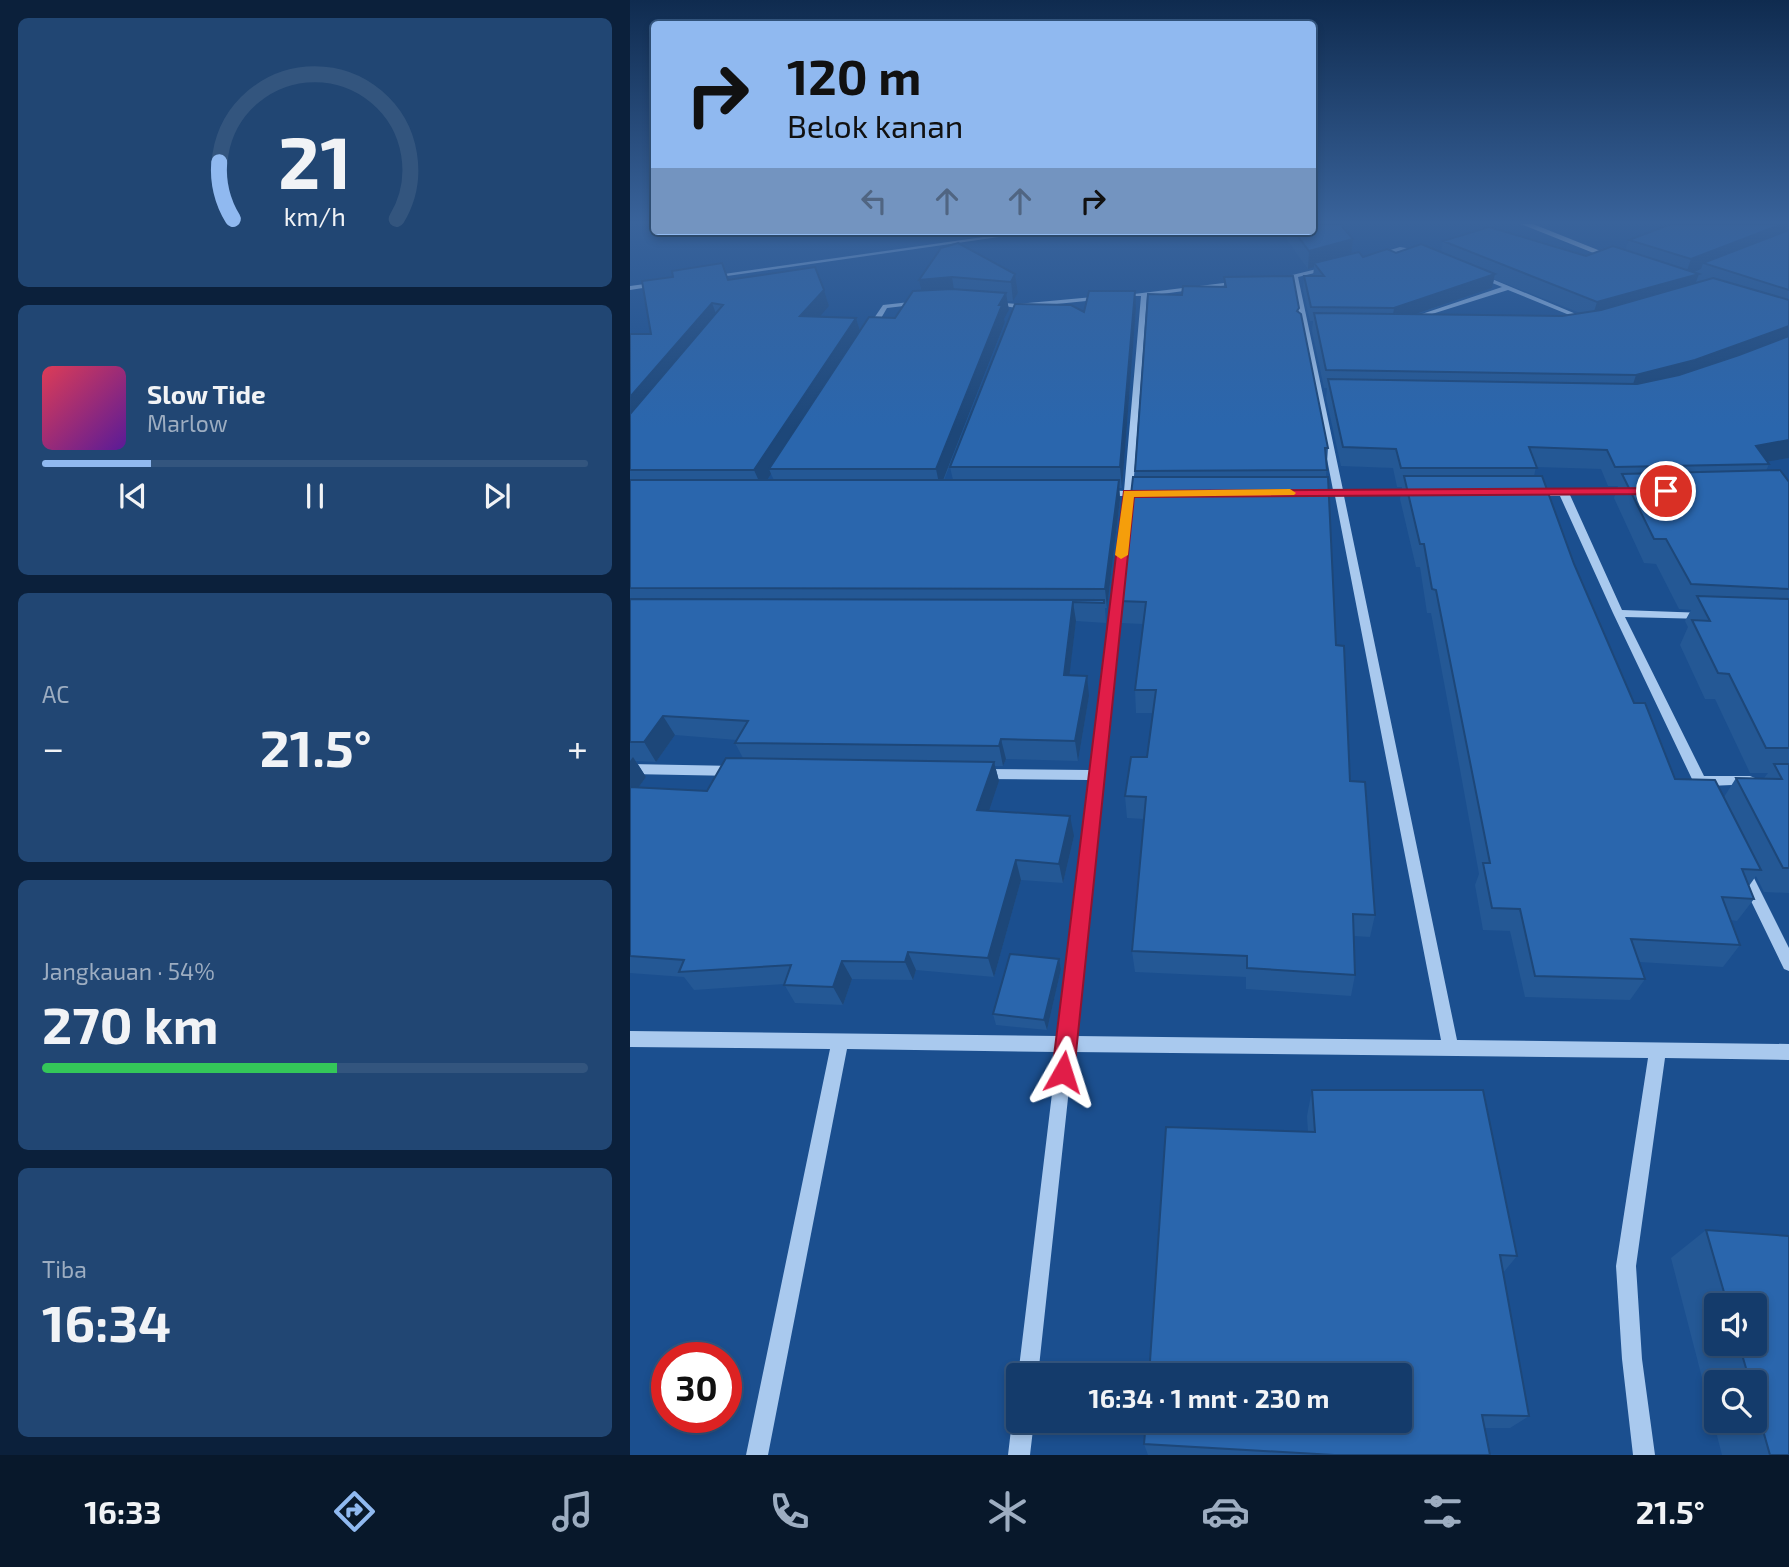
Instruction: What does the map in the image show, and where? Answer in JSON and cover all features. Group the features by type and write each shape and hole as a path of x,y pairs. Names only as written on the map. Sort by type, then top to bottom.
{"street":[{"path":"1029,1363 1128,494 1138,295 1166,292"},
{"path":"1299,292 1309,326 1338,493 1451,1049"},
{"path":"1419,327 1405,324 1496,292"},
{"path":"1516,292 1592,323 1573,327"},
{"path":"980,303 1017,306 1119,297"},
{"path":"863,341 886,306 932,303"},
{"path":"1012,319 1017,306"},
{"path":"1319,393 1332,393"},
{"path":"1524,493 1646,492"},
{"path":"1086,493 1156,494"},
{"path":"1296,493 1431,493"},
{"path":"1564,493 1618,614 1712,806"},
{"path":"1101,614 1115,614"},
{"path":"1618,614 1723,617"},
{"path":"630,769 753,771"},
{"path":"973,774 1096,775"},
{"path":"1700,782 1764,782"},
{"path":"1736,855 1789,964"},
{"path":"630,1039 1789,1052"},
{"path":"757,1455 840,1041"},
{"path":"1644,1455 1632,1359 1626,1266 1658,1049"},
{"path":"1019,1455 1022,1433"}],"building":[{"path":"644,292 822,292 800,316 856,318 754,470 630,470 630,414 723,305 712,303 630,397 630,334 651,334"},
{"path":"912,292 1006,293 936,469 769,469 869,317 895,318"},
{"path":"1089,292 1135,292 1120,467 950,467 1015,304 1071,305 1084,312"},
{"path":"1182,292 1296,292 1299,308 1297,311 1301,314 1328,448 1325,448 1327,470 1135,471 1148,294 1182,295"},
{"path":"1308,292 1442,292 1394,308 1311,307"},
{"path":"1572,292 1634,292 1597,302"},
{"path":"1664,292 1761,292 1789,300 1789,326 1695,360 1636,375 1326,370 1314,313 1562,316 1601,310"},
{"path":"1789,336 1789,440 1756,446 1769,464 1615,467 1607,450 1529,447 1537,468 1401,468 1396,449 1343,447 1328,379 1637,384 1679,375"},
{"path":"1780,470 1789,482 1789,589 1691,584 1666,539 1654,539 1622,474"},
{"path":"1404,476 1542,476 1574,564 1634,703 1645,703 1675,779 1715,780 1761,870 1742,869 1754,899 1722,897 1740,945 1631,939 1645,979 1535,976 1520,909 1492,908 1483,863 1490,863 1436,590 1432,589 1424,544 1420,544"},
{"path":"1133,477 1328,477 1336,645 1344,646 1350,781 1365,782 1375,915 1353,914 1355,975 1247,968 1247,956 1132,951 1146,797 1125,796 1131,757 1147,757 1156,690 1135,690 1146,602 1119,601"},
{"path":"630,480 1119,480 1105,589 630,588"},
{"path":"1697,596 1789,599 1789,748 1766,748 1729,674 1718,673 1692,620 1710,621"},
{"path":"630,599 1104,600 1104,603 1073,602 1064,675 1087,676 1075,741 1001,739 999,746 735,743 748,721 663,716 644,742 630,742"},
{"path":"726,758 994,762 977,810 1070,816 1059,864 1016,860 988,958 908,952 905,962 842,961 833,987 784,985 791,965 679,972 684,960 630,956 630,787 707,791"},
{"path":"1774,764 1789,764 1789,868 1783,868 1736,778 1782,779"},
{"path":"1010,954 1059,959 1044,1020 993,1014"},
{"path":"1312,1090 1483,1090 1517,1256 1500,1255 1529,1416 1482,1415 1490,1455 1334,1455 1144,1444 1145,1433 1412,1433 1412,1363 1150,1363 1166,1127 1315,1132"},
{"path":"1706,1230 1789,1236 1789,1455 1770,1455 1764,1433 1767,1433 1767,1370 1747,1370 1742,1356 1767,1356 1767,1293 1724,1293"}],"slow traffic":[{"path":"1121,555 1128,494 1290,493"}],"route":[{"path":"1063,1072 1128,494 1666,491"}]}
